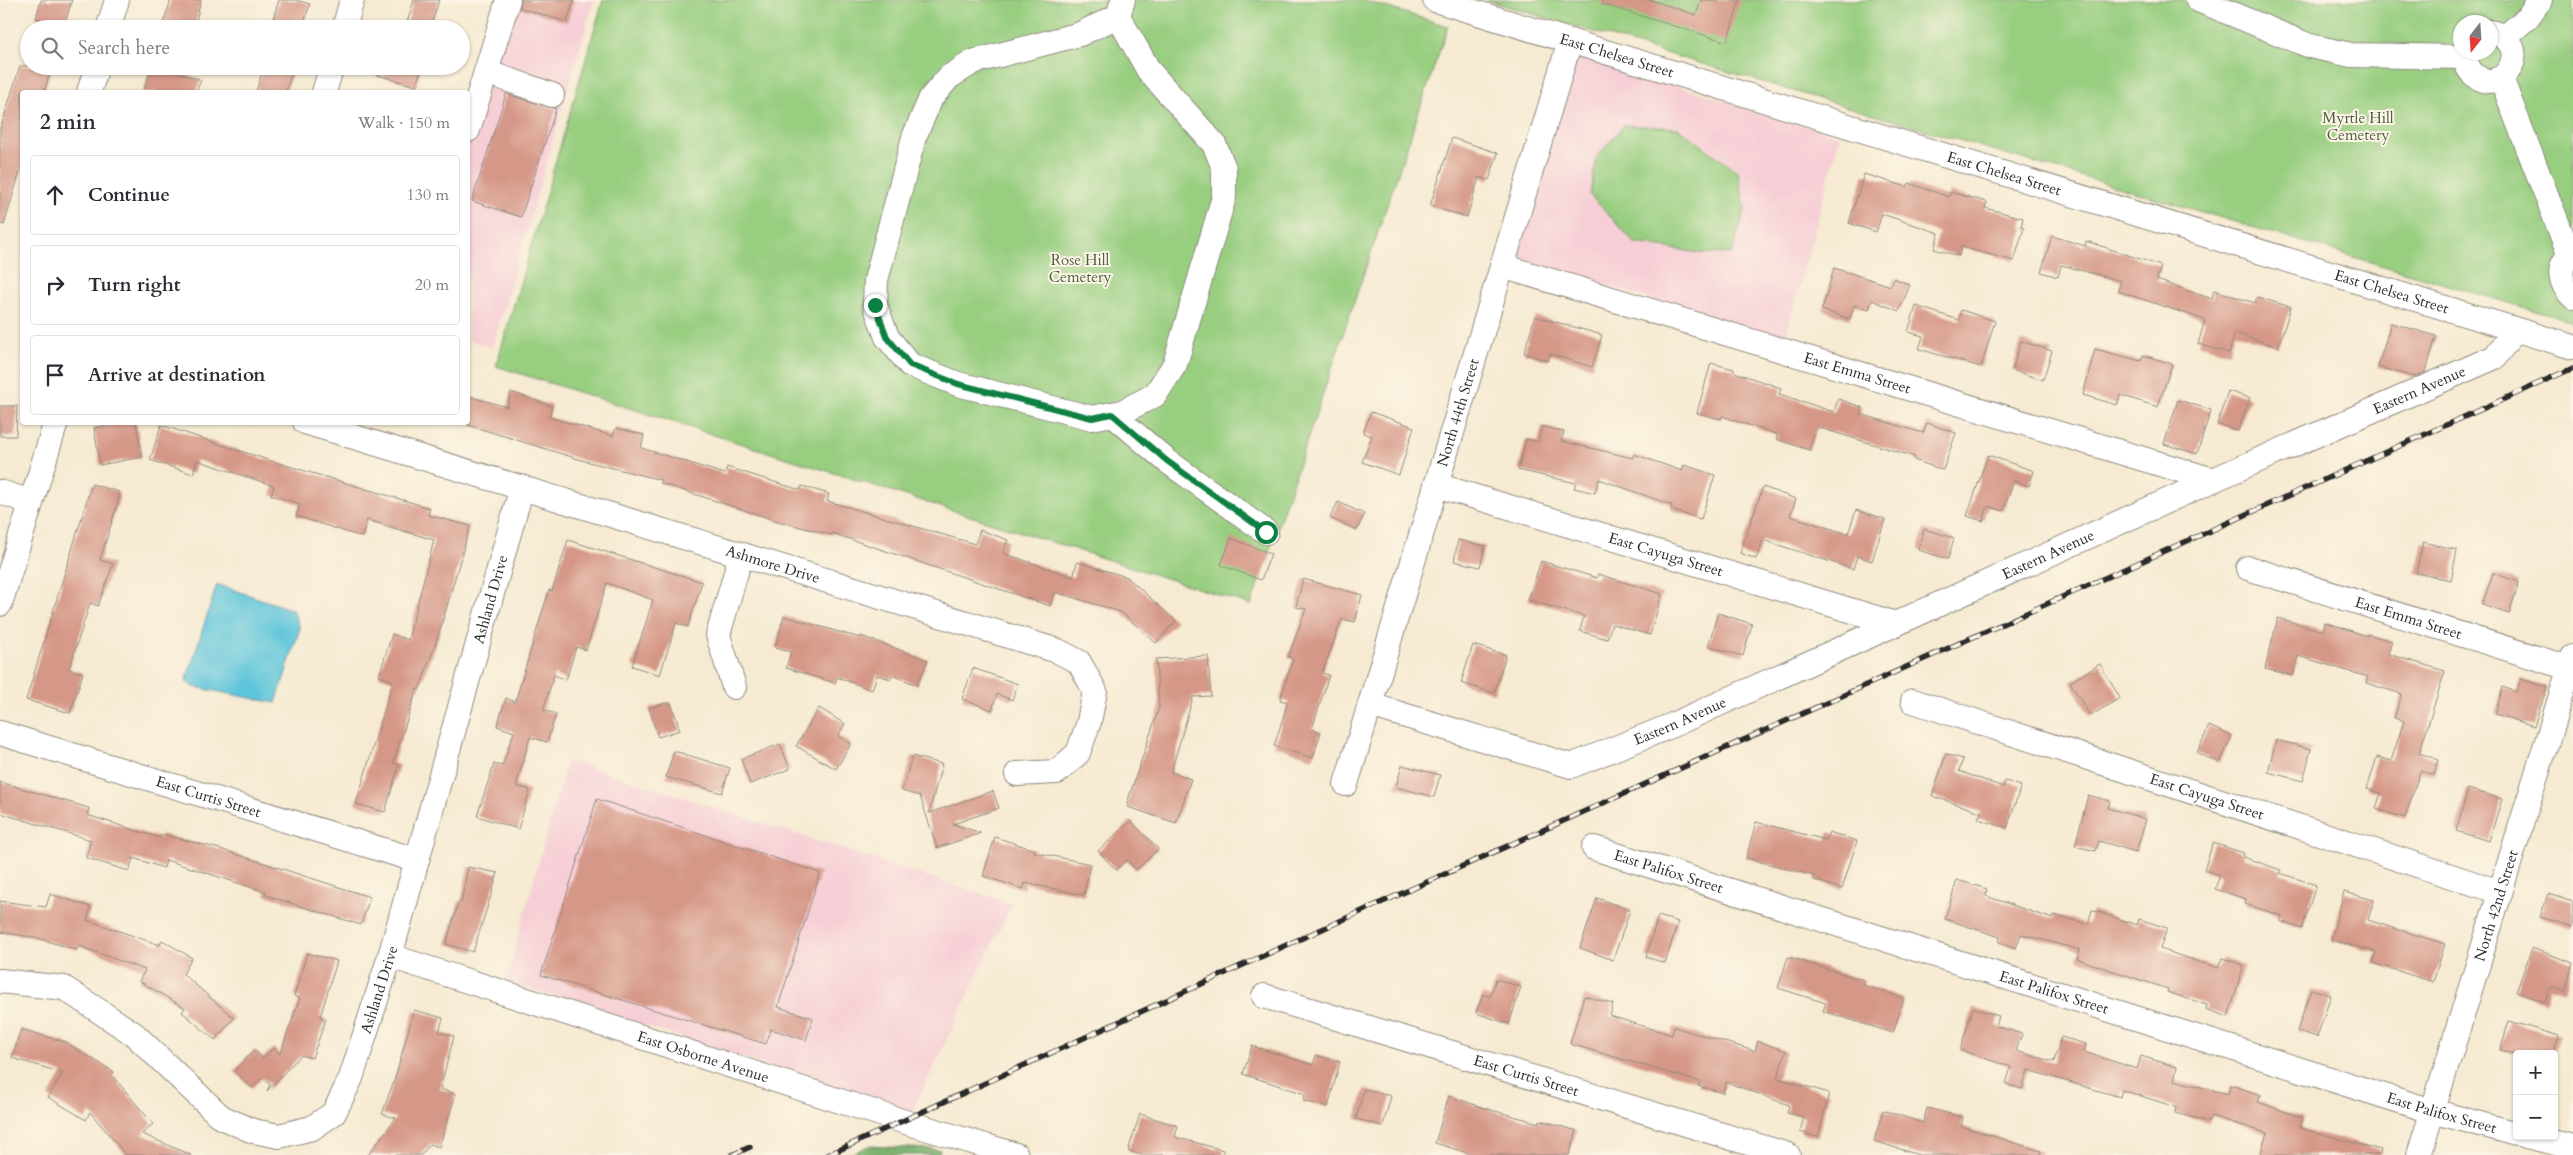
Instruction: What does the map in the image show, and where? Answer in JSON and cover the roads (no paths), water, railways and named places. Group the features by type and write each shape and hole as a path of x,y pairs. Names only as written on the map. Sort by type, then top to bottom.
{"street":[{"path":"111,20 117,0"},
{"path":"346,20 352,0"},
{"path":"470,124 508,0"},
{"name":"East Chelsea Street","path":"1435,0 2573,347"},
{"path":"2198,0 2310,46 2351,55 2453,55"},
{"path":"2467,60 2471,72 2478,77 2485,80 2501,78 2507,73 2514,59 2514,51 2498,35 2527,18 2540,0"},
{"path":"1121,8 1149,71 1214,144 1224,168 1224,197 1175,364 1155,395 1122,412 1092,418 958,384 910,365 887,337 875,305 878,270 914,137 931,98 949,77 973,62 1080,34 1121,8"},
{"name":"North 44th Street","path":"1346,784 1570,41"},
{"path":"486,72 552,95"},
{"path":"90,90 94,75"},
{"path":"325,90 329,75"},
{"path":"2501,78 2572,255 2562,269 2561,277 2567,291 2573,296"},
{"name":"East Emma Street","path":"1502,266 2213,480"},
{"name":"Eastern Avenue","path":"1370,705 1571,766 1668,727 2213,480 2495,357 2514,330"},
{"path":"1112,414 1167,461 1266,532"},
{"path":"0,604 55,425"},
{"name":"Ashmore Drive","path":"315,425 1058,651 1079,662 1095,691 1089,722 1078,753 1056,772 1017,774"},
{"name":"East Cayuga Street","path":"1436,485 1896,624"},
{"name":"Ashland Drive","path":"0,981 64,988 134,1034 221,1117 253,1131 280,1136 312,1128 334,1113 351,1078 390,956 522,488"},
{"path":"0,492 31,502"},
{"path":"734,688 718,635 741,555"},
{"name":"East Emma Street","path":"2248,568 2571,662"},
{"name":"North 42nd Street","path":"2419,1155 2571,662"},
{"name":"East Cayuga Street","path":"1913,701 2500,892"},
{"name":"East Curtis Street","path":"0,733 416,860"},
{"name":"East Palifox Street","path":"1594,848 2432,1111 2513,1133"},
{"name":"East Osborne Avenue","path":"390,956 902,1122 1016,1155"},
{"name":"East Curtis Street","path":"1264,996 1788,1155"},
{"path":"2543,1140 2573,1147"}],"water":[{"path":"217,584 293,610 300,628 276,703 194,687 186,681"}],"railway":[{"path":"828,1155 1291,943 2573,368"},
{"path":"732,1155 750,1147"}],"park label":[{"name":"Myrtle Hill Cemetery","path":"2358,126"},
{"name":"Rose Hill Cemetery","path":"1080,268"}]}
